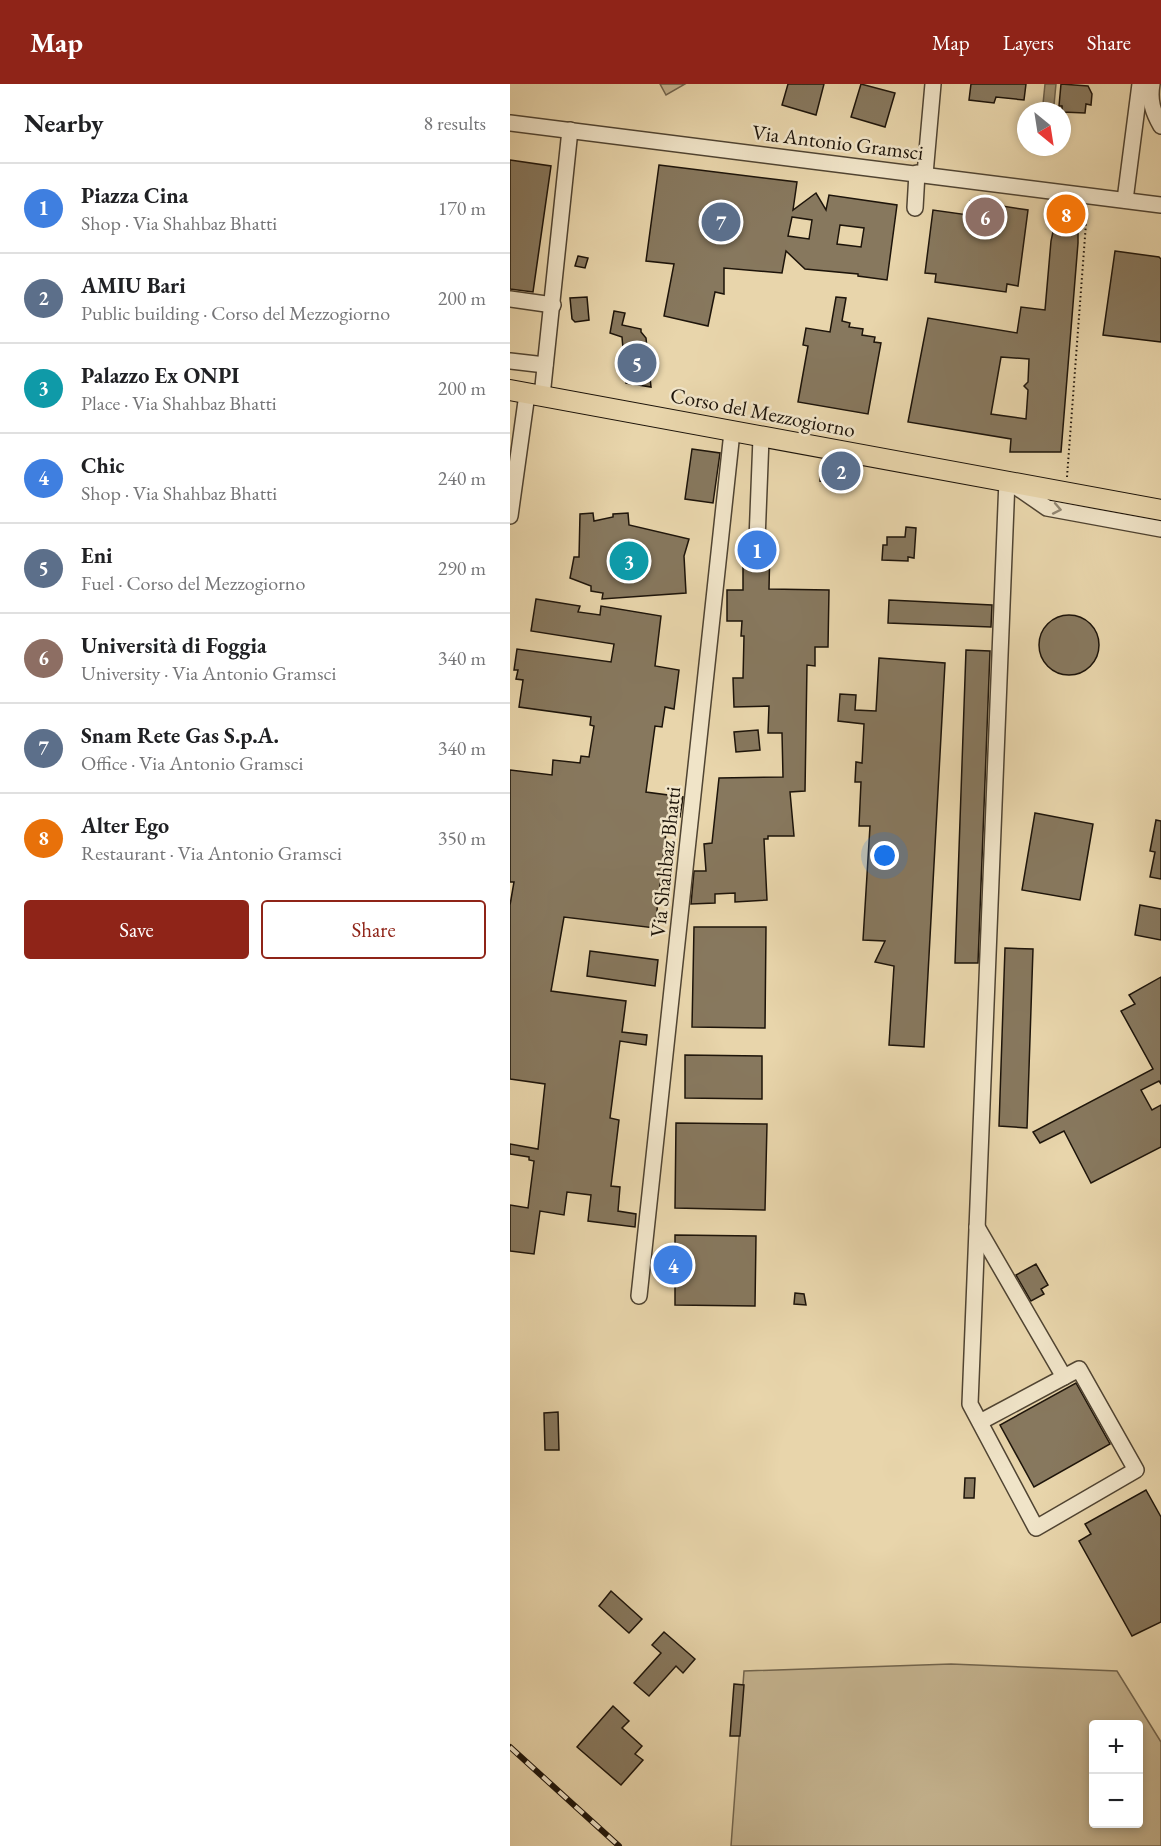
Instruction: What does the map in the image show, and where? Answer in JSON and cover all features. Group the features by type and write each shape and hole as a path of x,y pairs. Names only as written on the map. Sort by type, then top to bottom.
{"main road":[{"name":"Corso del Mezzogiorno","path":"526,393 1161,510"}],"street":[{"path":"915,208 933,84"},
{"path":"1125,200 1140,84"},
{"path":"1152,84 1150,96 1153,112 1161,126"},
{"name":"Via Antonio Gramsci","path":"510,123 1161,205"},
{"path":"510,516 526,393 545,365 570,130"},
{"path":"510,299 553,305"},
{"path":"510,361 545,365"},
{"name":"Via Shahbaz Bhatti","path":"639,1296 732,432"},
{"path":"757,540 761,438"},
{"path":"980,1422 1079,1369 1136,1470 1036,1528 970,1404 1008,480"},
{"name":"Corso del Mezzogiorno","path":"1008,480 1047,508 1161,529"},
{"path":"977,1227 1064,1377"}],"path":[{"path":"1066,492 1089,196"}],"shaded area":[{"path":"660,84 685,84 666,95"},
{"path":"1045,84 1056,84 1054,102 1043,102"},
{"path":"951,1664 1117,1671 1161,1742 1161,1846 731,1846 744,1671"}],"building":[{"path":"788,84 824,84 816,115 782,105"},
{"path":"861,84 895,93 885,127 851,117"},
{"path":"971,84 1026,84 1024,100 996,97 994,103 969,100"},
{"path":"1061,84 1088,86 1092,94 1091,105 1086,104 1085,113 1071,112 1071,102 1059,102"},
{"path":"510,160 551,166 533,292 510,289"},
{"path":"659,165 797,182 793,210 816,193 826,210 829,195 897,205 887,280 858,276 858,274 805,269 786,251 782,273 724,268 724,294 715,292 708,326 664,316 674,264 646,261","holes":["792,217 812,220 809,239 788,236","840,225 864,228 861,247 837,244"]},
{"path":"970,201 1028,210 1018,286 1007,284 1006,292 935,282 936,274 925,273 933,210 968,215"},
{"path":"1060,212 1078,213 1078,243 1061,452 1010,452 1011,439 908,422 928,318 1017,333 1021,307 1045,310 1051,241 1054,227 1058,227","holes":["1001,357 1029,359 1028,382 1024,386 1028,390 1026,419 991,414"]},
{"path":"1115,251 1161,259 1161,342 1103,335"},
{"path":"578,256 588,258 585,268 575,266"},
{"path":"587,297 589,320 575,322 572,319 570,298"},
{"path":"836,297 846,298 842,321 850,323 849,327 863,329 862,335 875,337 874,342 881,343 868,414 798,402 808,346 803,345 806,328 830,332"},
{"path":"614,311 625,313 622,325 641,329 646,338 651,387 626,383 622,337 610,333"},
{"path":"692,449 720,453 713,503 685,499"},
{"path":"821,470 836,472 834,483 820,481"},
{"path":"593,513 594,521 613,517 613,514 628,513 629,525 689,539 684,556 686,593 602,599 603,593 591,591 591,586 570,578 574,557 579,557 580,514"},
{"path":"906,527 916,528 914,558 908,557 908,561 882,560 883,545 887,545 887,537 905,537"},
{"path":"743,544 757,550 770,544 769,589 829,590 828,647 815,647 815,666 807,665 805,791 790,792 794,836 768,836 768,839 764,839 767,900 735,902 735,893 715,894 715,903 691,904 694,871 706,871 704,844 712,843 719,778 783,777 782,733 768,733 769,706 734,707 733,678 743,678 744,636 741,636 742,621 727,621 727,590 743,590"},
{"path":"536,599 580,606 578,612 600,615 601,606 661,616 655,666 679,670 674,709 665,707 662,727 655,726 646,792 683,797 680,817 668,815 655,928 564,917 551,991 626,1001 622,1032 647,1035 646,1045 620,1041 610,1118 619,1120 611,1186 620,1187 618,1211 636,1214 635,1227 588,1221 591,1195 567,1192 564,1215 540,1211 534,1254 510,1251 510,1205 528,1208 534,1161 529,1160 529,1157 510,1154 510,1144 538,1149 545,1084 510,1079 510,905 514,882 510,882 510,770 552,775 553,760 580,763 581,756 589,757 594,726 590,725 591,717 519,707 523,680 516,679 518,670 514,670 517,649 611,662 614,644 531,631"},
{"path":"889,600 992,605 991,627 888,623"},
{"path":"1069,615 1086,620 1094,628 1099,645 1094,662 1086,670 1069,675 1052,670 1044,662 1039,645 1044,628 1052,620"},
{"path":"966,650 990,651 978,963 955,963"},
{"path":"879,658 945,663 924,1047 889,1045 894,966 875,962 885,941 863,940 870,826 859,826 861,782 855,782 856,762 862,763 864,724 838,721 840,694 856,695 855,710 876,711"},
{"path":"758,730 760,750 736,752 734,732"},
{"path":"1035,813 1093,824 1080,900 1022,890"},
{"path":"1156,820 1161,821 1161,879 1150,877 1155,852 1150,851"},
{"path":"1140,905 1161,909 1161,940 1135,935"},
{"path":"694,927 766,927 765,1028 692,1027"},
{"path":"1005,948 1033,949 1027,1128 999,1126"},
{"path":"590,951 658,960 655,986 587,976"},
{"path":"1161,977 1161,1084 1159,1081 1141,1090 1152,1110 1161,1105 1161,1147 1091,1183 1064,1131 1040,1143 1033,1132 1153,1069 1121,1011 1135,1004 1129,995"},
{"path":"685,1055 762,1056 762,1099 685,1098"},
{"path":"676,1123 767,1124 765,1210 675,1208"},
{"path":"675,1235 756,1236 755,1306 675,1305"},
{"path":"1036,1264 1048,1285 1041,1289 1044,1294 1031,1301 1016,1275"},
{"path":"795,1293 804,1294 806,1305 794,1304"},
{"path":"1076,1383 1110,1444 1034,1487 1000,1425"},
{"path":"558,1412 559,1450 545,1450 544,1413"},
{"path":"965,1478 975,1478 974,1498 964,1498"},
{"path":"1146,1490 1161,1517 1161,1622 1132,1636 1079,1541 1091,1534 1085,1524"},
{"path":"611,1591 642,1619 629,1633 599,1606"},
{"path":"664,1632 695,1659 683,1673 676,1666 649,1696 634,1683 661,1653 652,1645"},
{"path":"734,1684 744,1685 740,1736 730,1736"},
{"path":"613,1706 629,1721 622,1728 642,1746 635,1754 643,1760 621,1785 577,1747"}],"railway":[{"path":"510,1747 619,1846"}],"place":[{"name":"Alter Ego","path":"1066,214"},
{"name":"Università di Foggia","path":"985,217"},
{"name":"Snam Rete Gas S.p.A.","path":"721,222"},
{"name":"Eni","path":"637,363"},
{"name":"AMIU Bari","path":"841,471"},
{"name":"Piazza Cina","path":"757,550"},
{"name":"Palazzo Ex ONPI","path":"629,561"},
{"name":"Chic","path":"673,1265"}]}
